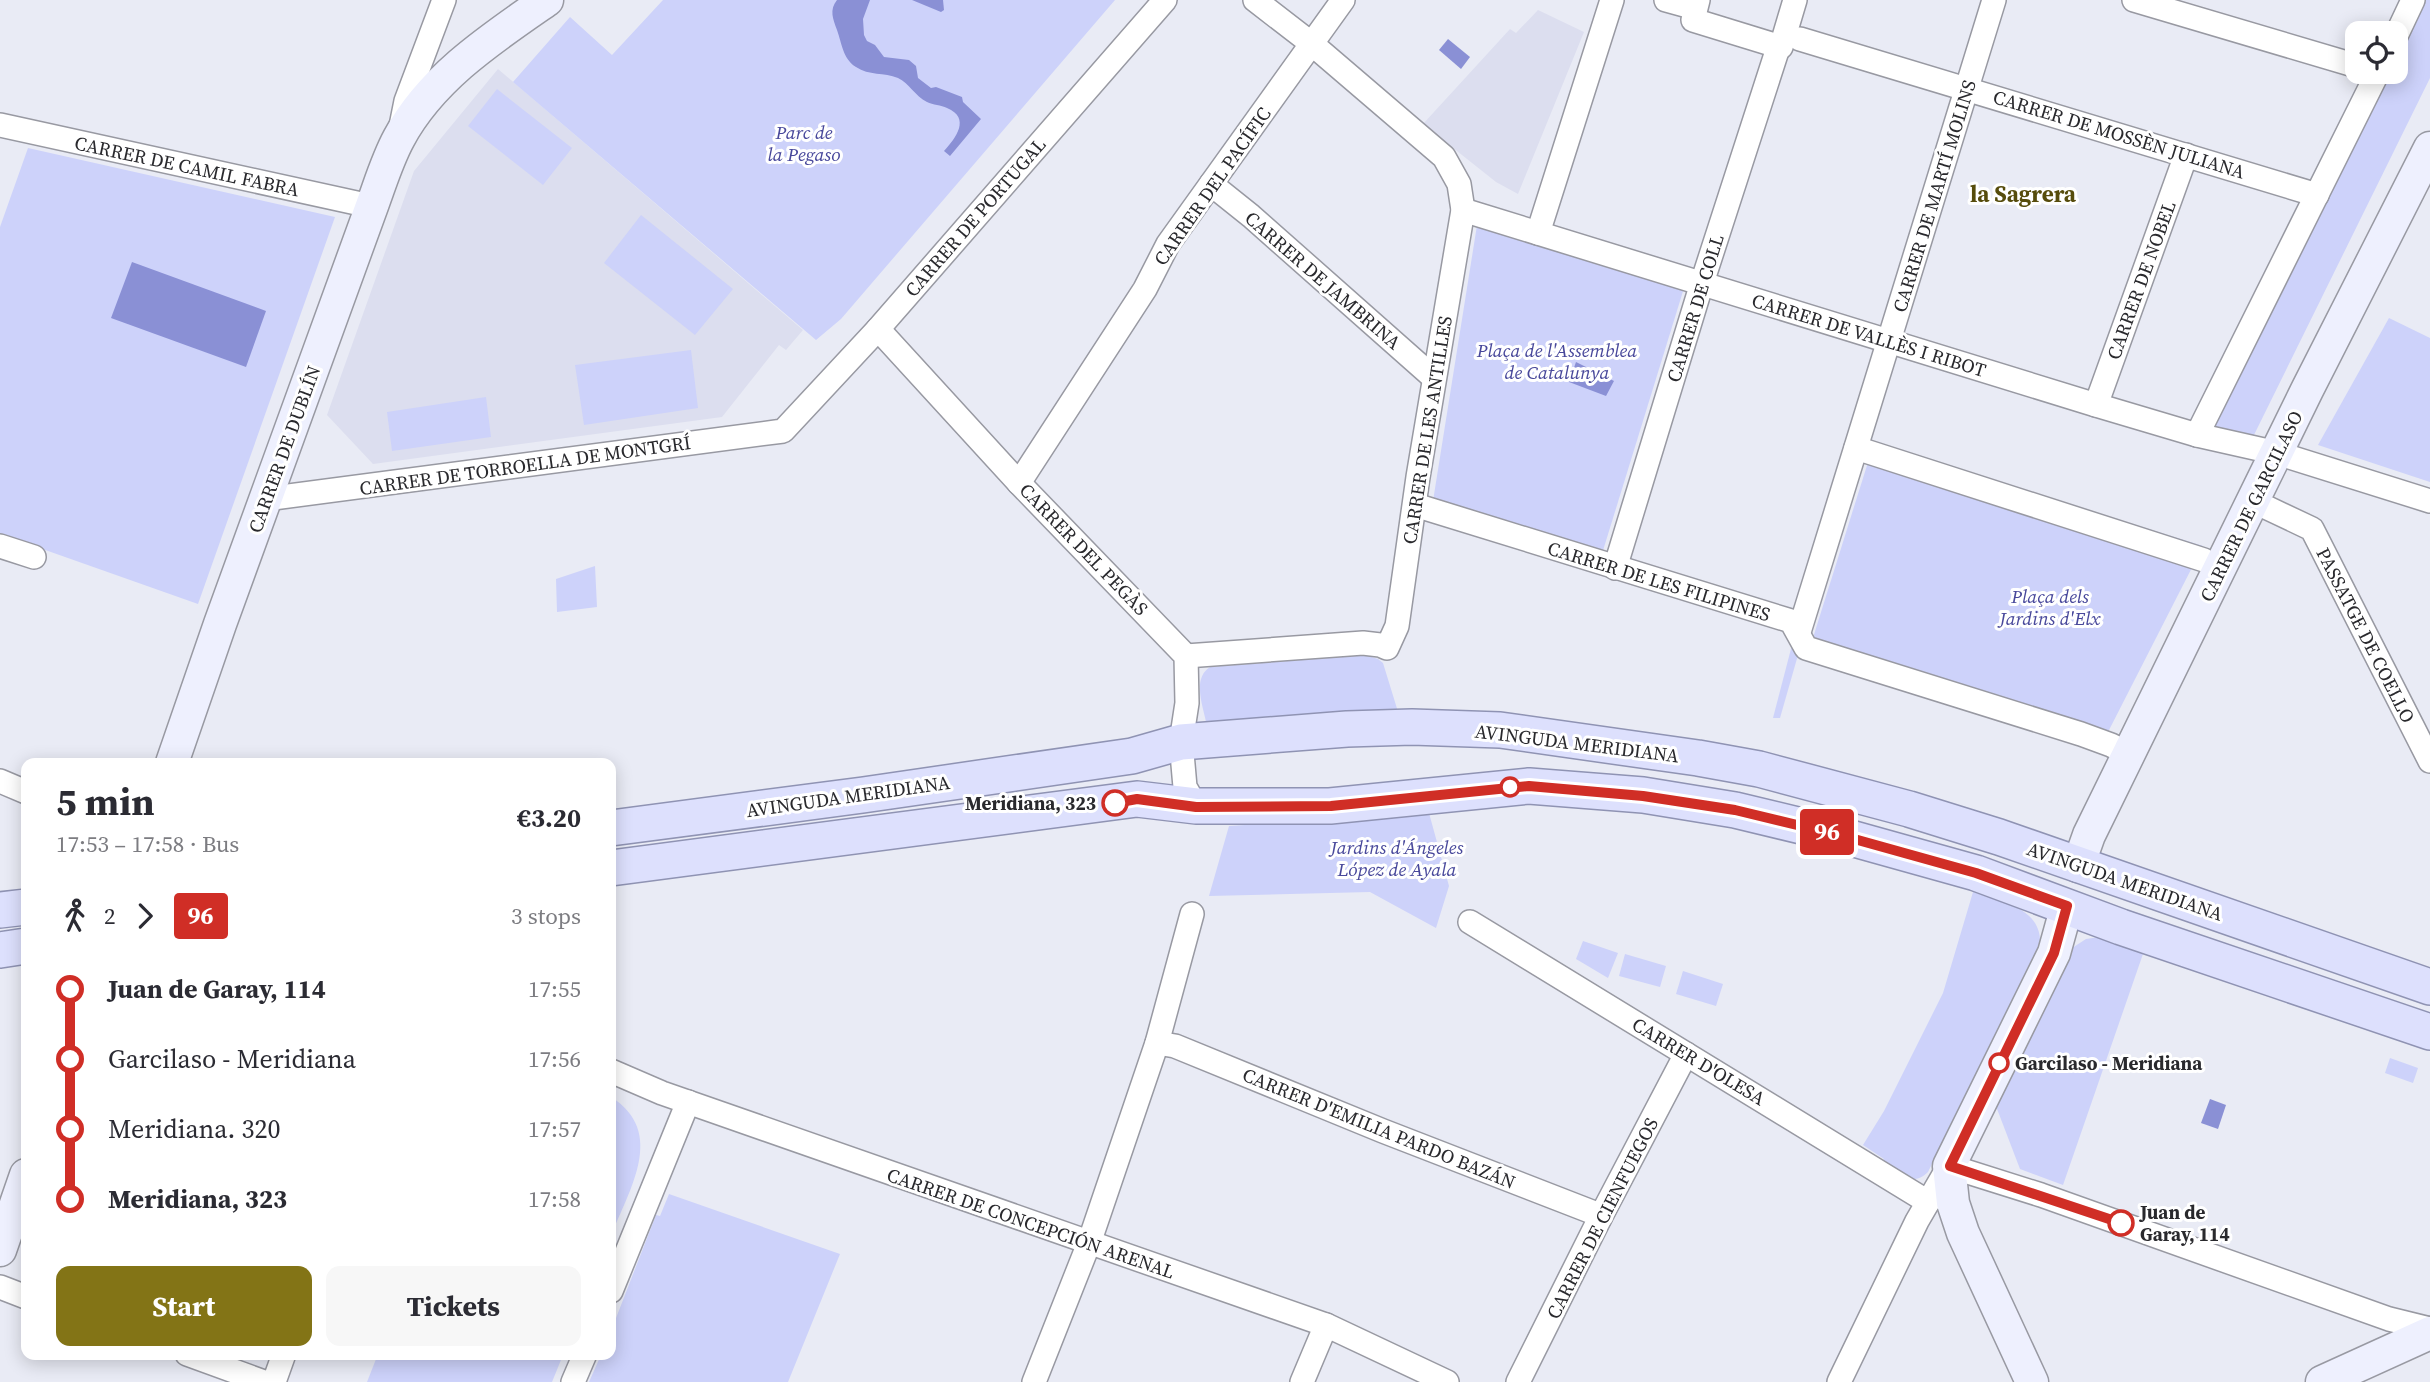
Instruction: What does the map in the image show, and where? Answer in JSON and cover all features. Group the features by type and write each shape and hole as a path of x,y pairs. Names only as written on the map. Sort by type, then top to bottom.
{"main road":[{"name":"AVINGUDA MERIDIANA","path":"616,827 1132,756 1181,742 1412,727 1500,730 1759,769 1909,809 1998,837 2430,988"},
{"name":"AVINGUDA MERIDIANA","path":"616,868 1137,799 1196,807 1331,806 1529,786 1643,796 1735,810 1847,837 1976,873 2121,927 2430,1032"},
{"path":"2067,906 2078,866"},
{"path":"0,910 21,908"},
{"path":"0,950 21,947"}],"street":[{"path":"400,136 405,101 444,0"},
{"name":"CARRER DE DUBLÍN","path":"174,758 373,202 400,136 432,92 459,66 502,30 547,0"},
{"name":"CARRER DE PORTUGAL","path":"783,431 878,329 1165,0"},
{"path":"1255,0 1312,44 1444,157 1459,184 1463,210"},
{"name":"CARRER DEL PACÍFIC","path":"1019,483 1145,289 1168,244 1343,0"},
{"path":"1538,233 1612,0"},
{"path":"1666,0 1697,4 1693,20 1781,47 1795,0"},
{"name":"CARRER DE MARTÍ MOLINS","path":"1799,632 1994,0"},
{"path":"2134,0 2345,62"},
{"path":"2403,21 2413,0"},
{"name":"CARRER DE MOSSÈN JULIANA","path":"1800,39 2317,195"},
{"name":"CARRER DE COLL","path":"1615,568 1702,283 1778,48"},
{"path":"2197,435 2371,84"},
{"name":"CARRER DE CAMIL FABRA","path":"0,125 361,204 373,202"},
{"name":"CARRER DE GARCILASO","path":"2078,866 2089,835 2430,148"},
{"name":"CARRER DE NOBEL","path":"2096,405 2186,155"},
{"name":"CARRER DE JAMBRINA","path":"1211,184 1251,216 1434,378"},
{"name":"CARRER DE VALLÈS I RIBOT","path":"1463,210 1889,343 2197,435 2277,453 2430,501"},
{"name":"CARRER DE LES ANTILLES","path":"1186,656 1363,643 1387,648 1397,626 1434,378 1463,210"},
{"name":"CARRER DEL PEGÀS","path":"878,329 1019,483 1186,656"},
{"name":"CARRER DE TORROELLA DE MONTGRÍ","path":"266,499 783,431"},
{"path":"1856,448 2204,560"},
{"name":"PASSATGE DE COELLO","path":"2253,502 2312,529 2430,761"},
{"name":"CARRER DE LES FILIPINES","path":"1415,505 1791,621 1806,648 2081,734 2129,754"},
{"path":"0,546 34,558"},
{"path":"1186,656 1187,704 1181,742 1185,787 1196,807"},
{"path":"0,781 21,790"},
{"path":"1839,1382 1928,1202 1950,1166 2054,953 2067,906"},
{"path":"1034,1382 1089,1243 1157,1043 1192,914"},
{"name":"CARRER D'OLESA","path":"1471,922 1928,1202"},
{"name":"CARRER D'EMILIA PARDO BAZÁN","path":"1157,1043 1175,1046 1592,1212 1600,1218"},
{"name":"CARRER DE CIENFUEGOS","path":"1518,1382 1686,1054"},
{"name":"CARRER DE CONCEPCIÓN ARENAL","path":"616,1073 688,1102 1326,1325 1447,1382"},
{"path":"616,1279 688,1102"},
{"path":"1950,1166 2430,1331"},
{"path":"1950,1166 1953,1203 1963,1233 2032,1382"},
{"path":"0,1250 21,1189"},
{"path":"0,1287 21,1295"},
{"path":"1301,1382 1326,1325"},
{"path":"2322,1382 2430,1331"},
{"path":"204,1360 264,1382"},
{"path":"274,1382 282,1360"},
{"path":"573,1382 582,1360"}],"shaded area":[{"path":"1538,10 1584,32 1518,194 1496,182 1423,124 1510,29 1516,33"},
{"path":"498,69 803,330 786,350 779,345 722,417 373,464 327,415 414,171"}],"green space":[{"name":"Parc de la Pegaso","path":"663,0 1115,0 841,319 816,340 513,82 570,17 612,55"},
{"path":"2420,0 2430,0 2430,78 2251,441 2207,425 2378,84 2408,84 2408,24"},
{"path":"497,89 572,148 543,185 468,126"},
{"path":"28,148 335,217 198,604 0,534 0,227"},
{"path":"641,215 733,289 695,335 604,263"},
{"name":"Plaça de l'Assemblea de Catalunya","path":"1478,219 1684,288 1601,557 1433,501"},
{"path":"2389,318 2430,338 2430,482 2318,445"},
{"path":"691,350 698,408 584,425 575,365"},
{"path":"486,397 491,437 392,451 387,412"},
{"name":"Plaça dels Jardins d'Elx","path":"1874,443 2203,546 2107,734 1812,641"},
{"path":"595,566 597,607 557,612 556,579"},
{"path":"1792,645 1798,655 1780,718 1773,718"},
{"path":"1365,655 1383,663 1399,715 1207,727 1200,686 1204,672 1210,667"},
{"name":"Jardins d'Ángeles López de Ayala","path":"1429,813 1449,886 1436,928 1370,892 1209,896 1229,826"},
{"path":"1973,892 2007,903 2027,914 2039,932 2040,944 1928,1172 1922,1177 1910,1179 1881,1164 1884,1159 1863,1145 1884,1111 1943,993"},
{"path":"2099,937 2144,951 2063,1185 2020,1169 1994,1101 2069,950 2086,939"},
{"path":"1583,941 1618,953 1608,978 1576,959"},
{"path":"1625,954 1666,966 1660,987 1619,976"},
{"path":"1683,971 1723,984 1716,1006 1676,994"},
{"path":"2390,1058 2418,1068 2413,1083 2385,1073"},
{"path":"616,1101 628,1111 637,1127 639,1162 616,1224"},
{"path":"669,1194 840,1254 788,1382 589,1382 599,1360 616,1360 616,1318 656,1215 660,1216"},
{"path":"376,1360 561,1360 552,1382 367,1382"}],"water":[{"path":"837,0 870,0 863,19 867,41 875,45 884,57 909,60 916,66 918,78 931,88 936,87 962,97 963,102 981,119 950,156 944,151 957,134 960,123 958,117 947,108 929,103 898,78 866,72 852,64 844,51 833,18 832,11"},
{"path":"912,0 943,0 944,10 941,12"},
{"path":"1448,39 1470,57 1461,69 1439,50"},
{"path":"132,262 266,311 246,367 111,318"},
{"path":"1576,362 1614,381 1606,396 1569,382"},
{"path":"2210,1099 2226,1105 2218,1129 2201,1123"}],"bus line":[{"name":"96","path":"1115,803 1137,799 1196,807 1331,806 1529,786 1643,796 1735,810 1847,837 1976,873 2067,906 2054,953 1950,1166 2121,1223"}],"place":[{"name":"Meridiana, 323","path":"1115,803"},
{"name":"Garcilaso - Meridiana","path":"1999,1063"},
{"name":"Juan de Garay, 114","path":"2121,1223"}],"district":[{"name":"la Sagrera","path":"2023,194"}]}
